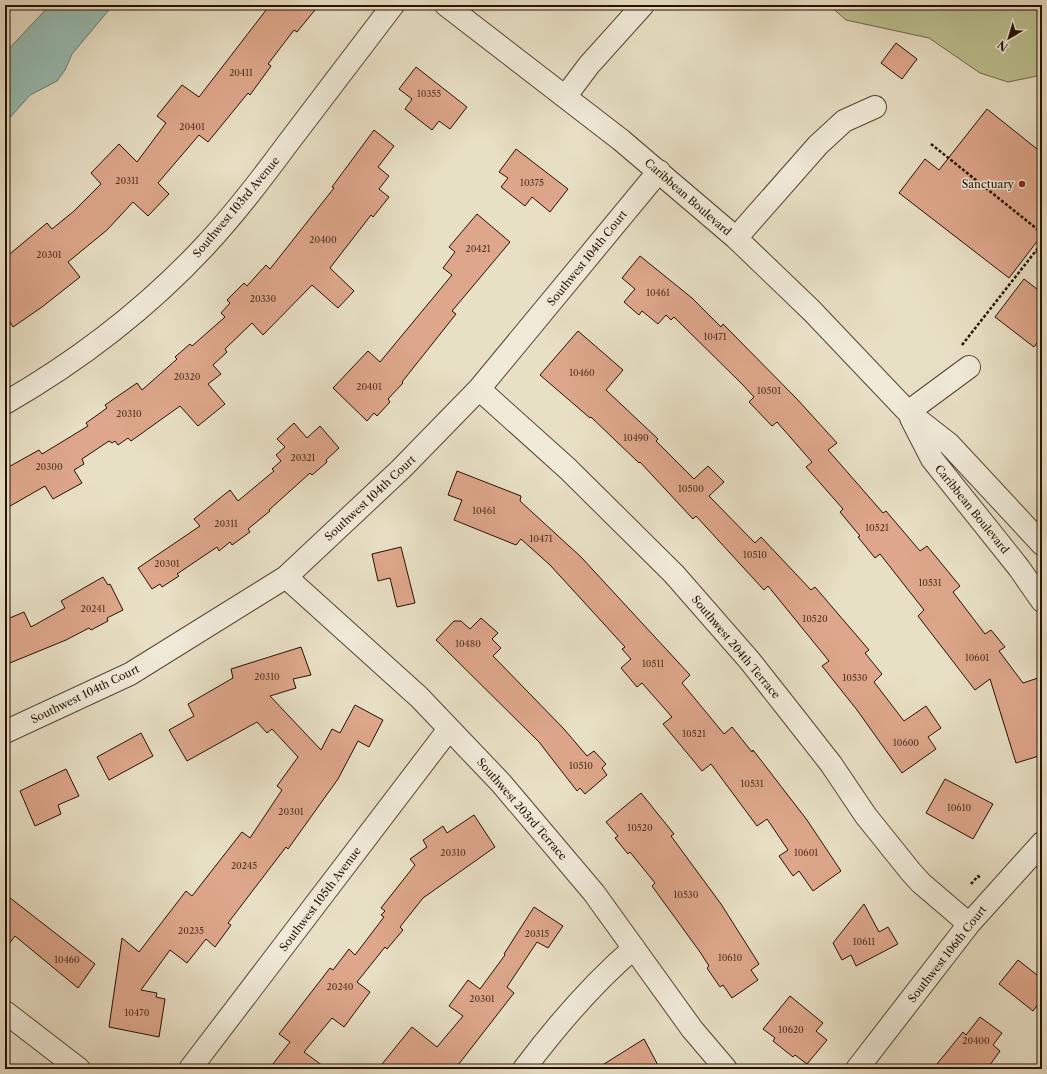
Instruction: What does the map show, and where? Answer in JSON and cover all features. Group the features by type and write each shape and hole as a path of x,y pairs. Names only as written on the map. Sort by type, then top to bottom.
{"street":[{"name":"Southwest 103rd Avenue","path":"5,403 70,363 99,341 165,285 204,247 269,169 393,5"},
{"name":"Caribbean Boulevard","path":"446,5 659,171 736,238 812,311 908,412 949,444 1042,544"},
{"path":"565,97 589,64 643,5"},
{"path":"736,238 818,145 844,121 875,107"},
{"name":"Southwest 104th Court","path":"5,732 130,674 286,576 402,469 479,389 659,171"},
{"path":"908,412 963,359"},
{"name":"Southwest 204th Terrace","path":"479,389 568,469 674,574 725,632 787,707 831,764 866,816 911,872 921,883 969,924"},
{"name":"Caribbean Boulevard","path":"908,412 932,459 1014,562 1042,601"},
{"name":"Southwest 203rd Terrace","path":"286,576 419,697 501,783 594,893 692,1029 726,1069"},
{"name":"Southwest 105th Avenue","path":"190,1069 449,729"},
{"name":"Southwest 106th Court","path":"858,1069 969,924 1042,843"},
{"path":"524,1069 577,1003 601,976 634,948"},
{"path":"5,1012 79,1069"}],"path":[{"path":"930,144 1042,233"},
{"path":"963,359 1042,243"},
{"path":"1036,251 1042,255"}],"green space":[{"path":"829,5 1042,5 1042,75 1008,82 980,73 929,38 846,20"}],"water":[{"path":"50,5 113,5 72,54 65,70 57,81 30,95 5,123 5,53"}],"building":[{"path":"270,5 319,5 297,32 294,30 268,64 271,66 250,95 248,93 208,142 199,135 158,183 169,194 148,216 133,202 107,230 68,262 80,277 42,307 13,327 5,314 5,258 47,223 52,229 74,211 101,184 91,173 119,144 137,162 166,123 157,116 182,85 199,97"},
{"path":"896,43 917,59 902,79 881,63"},
{"path":"416,67 467,107 450,129 439,121 432,130 405,109 412,99 399,89"},
{"path":"987,109 1042,153 1042,235 1009,278 899,193 925,159 939,170"},
{"path":"374,130 394,146 378,167 389,176 379,189 389,197 373,217 371,215 330,268 354,291 338,308 312,285 263,335 252,323 225,349 227,352 213,365 221,374 208,384 225,404 198,426 180,406 131,441 128,438 118,445 115,441 112,443 109,441 82,459 84,464 74,470 82,483 53,499 45,486 5,509 5,469 39,450 42,454 88,426 86,423 107,408 105,405 137,383 142,390 177,359 175,357 190,344 192,346 225,317 221,313 230,303 227,300 244,283 247,286 266,265 270,269 334,188 332,187"},
{"path":"516,149 568,189 550,212 532,197 525,206 501,187 508,178 499,172"},
{"path":"477,214 510,242 452,311 456,314 402,382 403,383 388,399 390,402 377,416 374,413 367,421 333,388 368,351 380,362 452,275 443,268 455,252 449,247"},
{"path":"640,256 692,298 721,327 723,324 797,399 837,443 828,450 883,513 886,511 920,551 927,546 960,586 953,592 985,634 991,630 1005,647 999,651 1023,683 1038,678 1042,691 1042,755 1016,763 990,679 975,690 918,616 924,610 880,554 875,558 858,537 860,536 840,512 843,509 806,467 812,462 777,422 772,426 749,402 754,397 674,317 671,320 666,315 658,324 642,311 639,315 624,302 635,289 622,278"},
{"path":"1024,279 1042,293 1042,336 1034,347 995,317"},
{"path":"578,331 623,370 606,390 658,439 656,441 694,479 708,466 724,482 709,496 755,543 761,537 811,590 815,587 869,650 865,653 882,674 874,682 904,721 926,706 941,728 928,737 936,749 902,773 857,710 822,666 829,661 768,586 764,590 696,516 693,519 640,462 639,463 591,417 590,418 540,375"},
{"path":"294,423 307,438 320,426 339,448 326,460 327,462 312,475 310,473 269,510 270,511 248,529 250,532 232,545 230,542 219,551 217,547 177,574 179,576 162,587 160,584 152,589 138,568 200,526 194,519 230,490 238,501 274,471 272,469 281,461 276,455 285,447 277,439"},
{"path":"457,471 521,496 520,501 581,557 690,675 682,683 724,734 732,727 752,752 753,750 807,820 841,871 813,891 799,871 793,876 779,856 788,850 767,819 757,826 711,764 702,771 663,724 672,717 642,683 637,687 621,668 631,659 622,649 625,647 550,565 521,539 516,545 454,520 462,500 448,495"},
{"path":"401,547 415,603 397,607 390,578 378,581 372,554"},
{"path":"103,577 108,585 110,584 123,610 107,618 108,621 91,630 89,628 66,640 5,665 5,620 24,612 31,627 65,608 61,601"},
{"path":"481,618 498,633 492,639 501,648 493,656 564,729 587,756 594,751 606,764 602,768 607,775 585,794 580,788 577,791 539,742 436,640 454,621 461,621 470,629"},
{"path":"301,647 311,675 293,679 296,688 270,696 321,750 332,729 340,733 355,705 383,720 369,747 358,741 338,779 288,849 286,847 228,923 231,925 215,947 206,939 187,963 170,950 141,990 157,993 156,997 165,999 159,1037 109,1027 122,938 139,952 186,891 192,896 242,832 250,838 282,790 277,786 298,757 272,729 267,733 257,722 187,761 169,730 194,716 188,704 233,678 231,669"},
{"path":"141,733 153,756 109,780 97,757"},
{"path":"66,769 79,796 58,805 61,814 35,826 20,791"},
{"path":"945,779 993,804 973,839 926,813"},
{"path":"641,793 674,834 671,836 721,904 759,964 751,970 758,980 732,998 723,985 720,987 707,968 709,966 700,952 652,886 655,883 630,852 628,854 615,838 618,836 606,822"},
{"path":"474,815 495,847 423,898 400,927 403,930 387,949 385,947 357,982 370,992 344,1027 332,1018 304,1052 327,1069 269,1069 290,1042 279,1034 330,968 333,970 349,949 355,955 384,917 381,915 385,911 381,908 415,865 410,859 427,847 423,840 443,826 447,833"},
{"path":"5,894 95,964 78,988 15,936 5,949"},
{"path":"864,904 879,932 888,927 898,944 856,966 851,955 842,960 833,943"},
{"path":"534,907 563,926 548,948 537,942 507,987 514,993 455,1069 378,1069 412,1027 437,1047 463,1016 449,1006 468,980 480,989 505,955 504,954"},
{"path":"1018,960 1042,979 1042,999 1033,1011 999,984"},
{"path":"790,996 823,1023 816,1031 827,1040 807,1064 795,1055 793,1057 773,1041 775,1038 763,1029"},
{"path":"980,1017 1002,1033 993,1045 1000,1051 987,1069 933,1069 963,1032 966,1035"},
{"path":"644,1039 660,1069 596,1069"}],"place":[{"name":"Sanctuary","path":"1022,184"}]}
